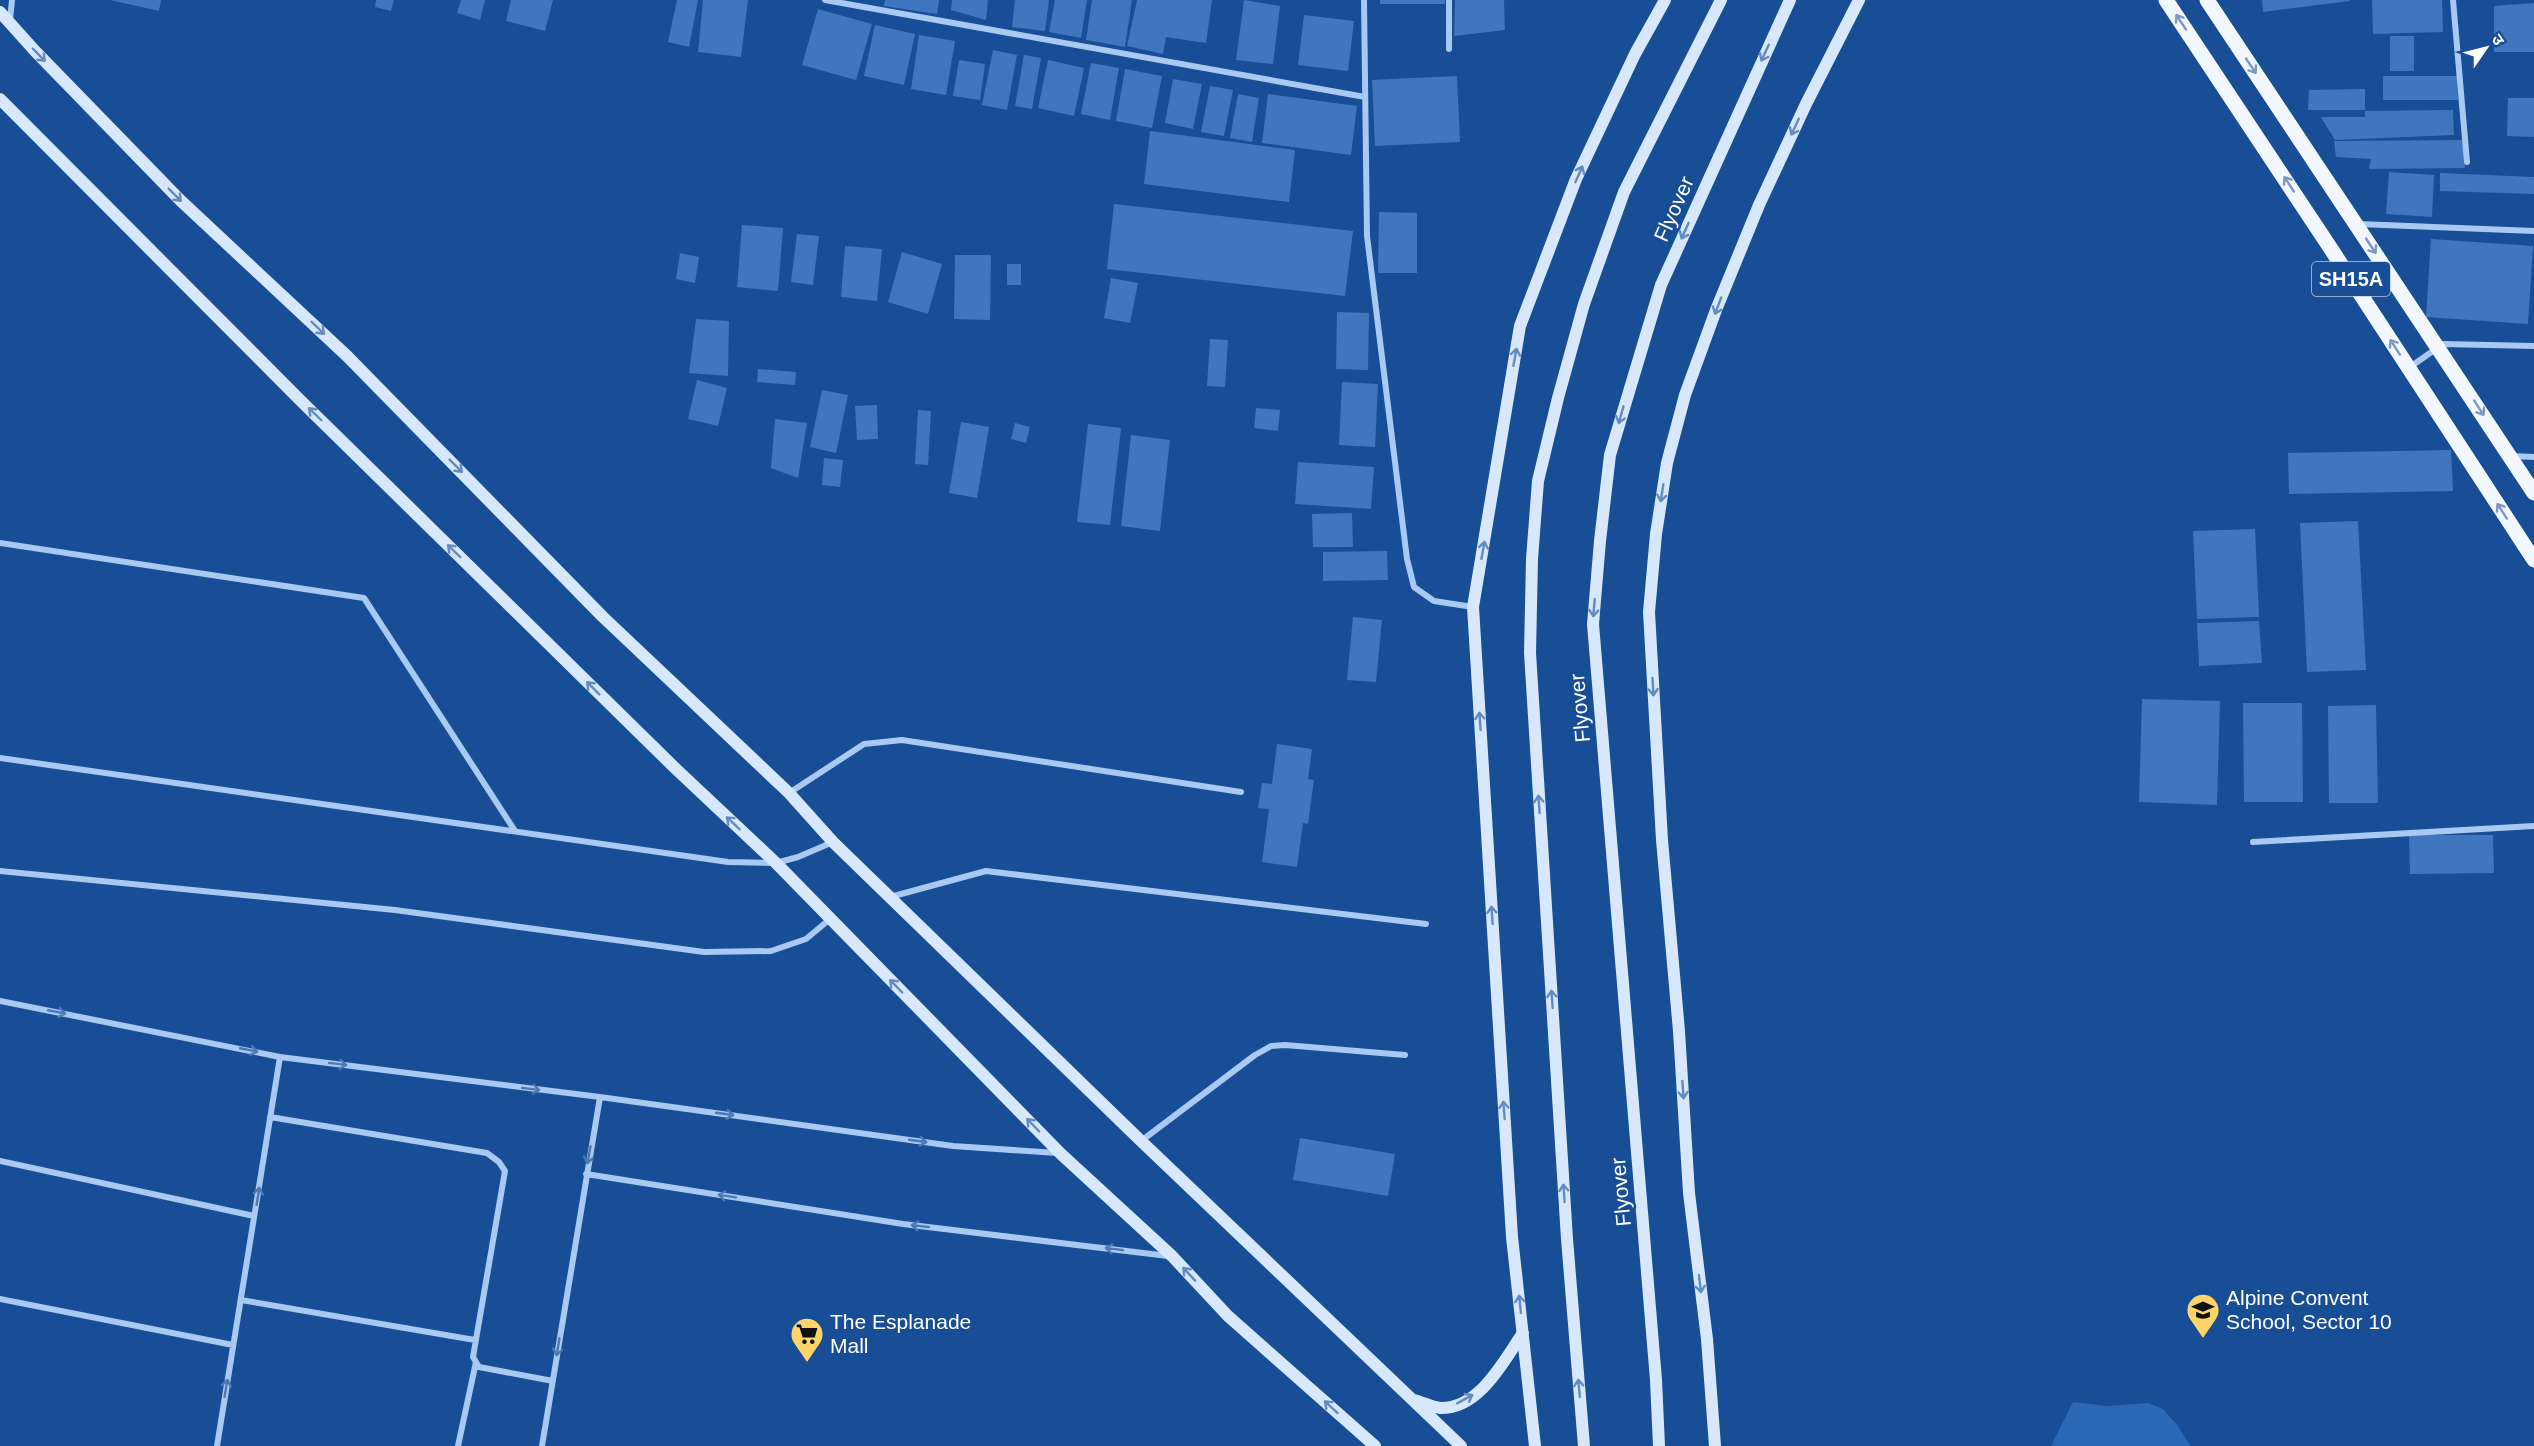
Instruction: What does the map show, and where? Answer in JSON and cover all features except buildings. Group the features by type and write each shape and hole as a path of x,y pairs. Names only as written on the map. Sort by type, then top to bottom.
{"main road":[{"name":"SH15A","path":"2166,0 2534,560"},
{"name":"SH15A","path":"2207,0 2534,493"}],"street":[{"path":"9,22 12,0"},
{"path":"825,0 1365,97"},
{"path":"1364,0 1367,236 1407,559 1414,587 1434,601 1473,607"},
{"path":"1449,0 1449,49"},
{"path":"1535,1446 1512,1237 1473,607 1520,326 1576,179 1635,54 1665,0"},
{"path":"1584,1446 1566,1216 1530,653 1532,560 1538,481 1557,398 1584,304 1624,192 1721,0"},
{"name":"Flyover","path":"1659,1446 1656,1380 1593,624 1596,589 1610,455 1661,285 1790,0"},
{"path":"1715,1446 1707,1339 1689,1192 1679,1031 1662,840 1650,612 1656,534 1667,463 1685,395 1716,310 1759,205 1806,104 1859,0"},
{"path":"2453,0 2467,162"},
{"path":"0,12 180,200 319,328 603,618 789,793 833,842 889,897 1461,1446"},
{"path":"0,99 325,424 676,769 776,863 1061,1154 1172,1256 1228,1316 1375,1446"},
{"path":"2356,224 2534,231"},
{"path":"2408,368 2438,346 2450,343 2534,346"},
{"path":"2510,456 2534,457"},
{"path":"0,543 364,598 515,831"},
{"path":"789,793 864,744 902,740 1241,792"},
{"path":"0,758 728,862 776,863 798,857 833,842"},
{"path":"2253,842 2534,826"},
{"path":"0,871 395,910 704,952 771,951 806,939 831,919"},
{"path":"889,897 986,871 1426,924"},
{"path":"0,1001 280,1057 600,1097 953,1146 1061,1154"},
{"path":"1141,1141 1255,1055 1271,1046 1285,1045 1405,1055"},
{"path":"217,1446 280,1057"},
{"path":"542,1446 600,1097"},
{"path":"270,1117 487,1153 499,1162 505,1172 473,1357 479,1366 553,1381"},
{"path":"0,1161 254,1216"},
{"path":"586,1174 903,1224 1172,1256"},
{"path":"0,1299 233,1345"},
{"path":"241,1300 475,1340"},
{"path":"1410,1398 1440,1408 1461,1403 1482,1389 1523,1333"},
{"path":"458,1446 476,1361"}],"shaded area":[{"path":"2073,1402 2107,1406 2148,1403 2163,1409 2178,1426 2190,1446 2051,1446"}],"place":[{"name":"Alpine Convent School, Sector 10","path":"2203,1339"},
{"name":"The Esplanade Mall","path":"807,1363"}]}
